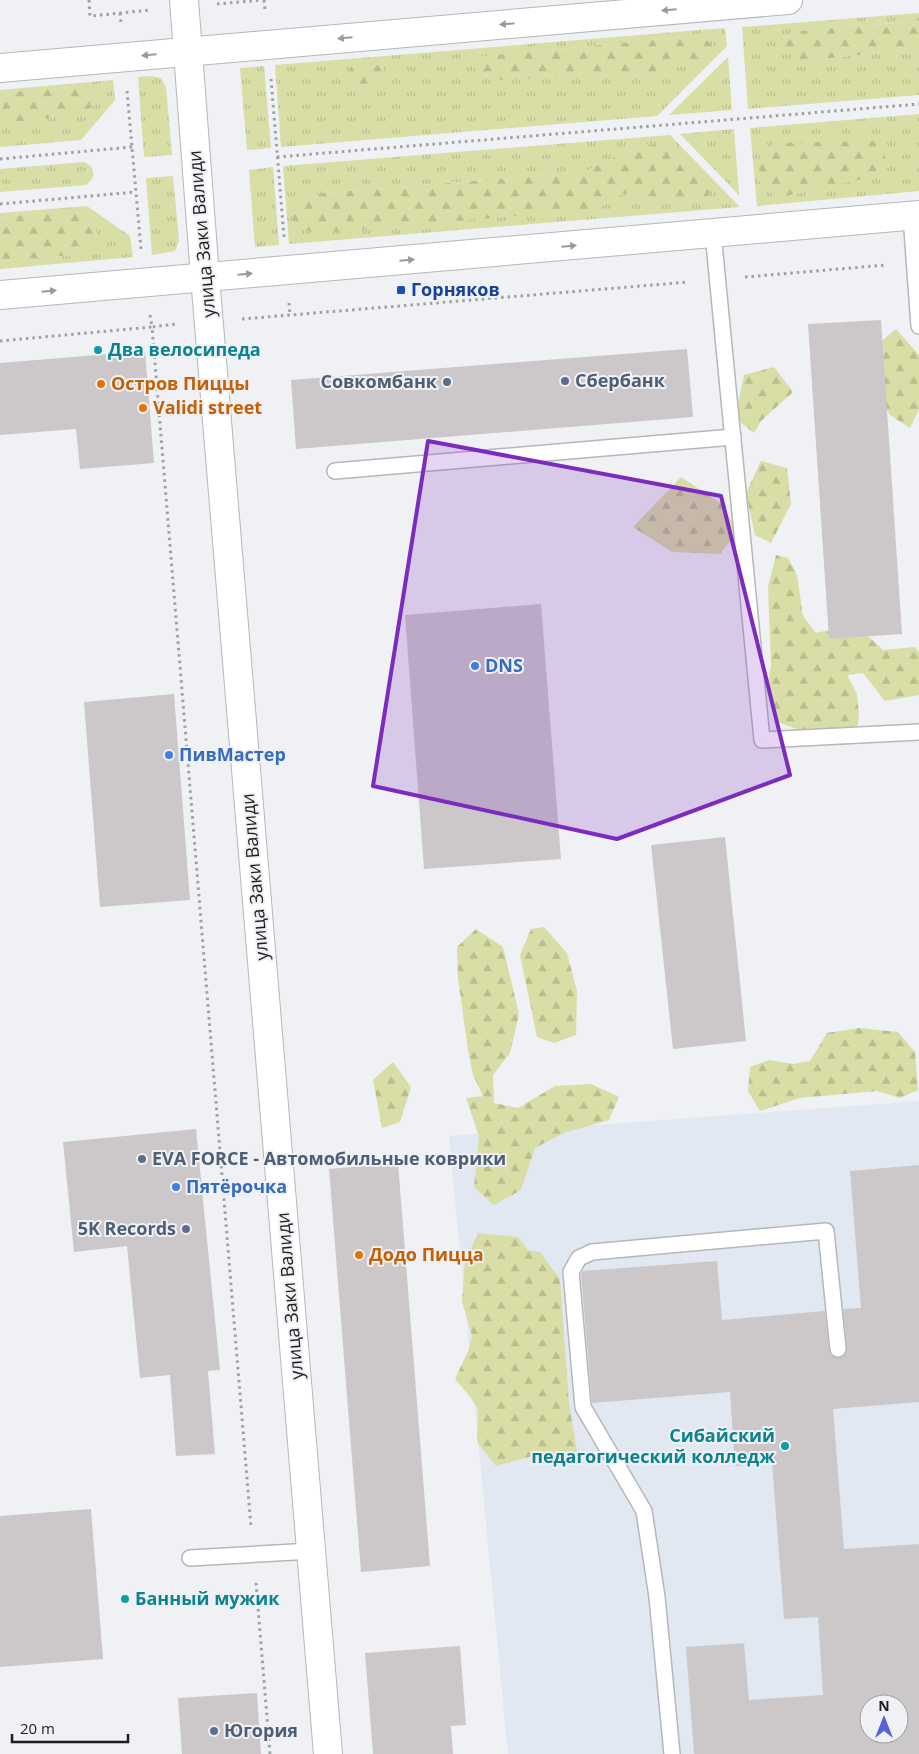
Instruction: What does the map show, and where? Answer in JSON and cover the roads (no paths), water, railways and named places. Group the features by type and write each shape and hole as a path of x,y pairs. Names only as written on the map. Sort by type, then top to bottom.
{"street":[{"name":"улица Заки Валиди","path":"184,0 205,277 328,1754"},
{"path":"0,68 788,0"},
{"path":"0,295 915,215"}],"lane":[{"path":"915,215 914,263 919,326"},
{"path":"713,233 762,740 919,732"},
{"path":"335,471 733,437"},
{"path":"672,1754 657,1597 644,1511 583,1407 571,1272 579,1258 592,1252 826,1231 838,1349"},
{"path":"190,1558 312,1551"}],"place":[{"name":"Горняков","path":"401,290"},
{"name":"Два велосипеда","path":"98,350"},
{"name":"Сбербанк","path":"565,381"},
{"name":"Совкомбанк","path":"447,382"},
{"name":"Остров Пиццы","path":"101,384"},
{"name":"Validi street","path":"143,408"},
{"name":"DNS","path":"475,666"},
{"name":"ПивМастер","path":"169,755"},
{"name":"EVA FORCE - Автомобильные коврики","path":"142,1159"},
{"name":"Пятёрочка","path":"176,1187"},
{"name":"5K Records","path":"186,1229"},
{"name":"Додо Пицца","path":"359,1255"},
{"name":"Сибайский педагогический колледж","path":"785,1446"},
{"name":"Банный мужик","path":"125,1599"},
{"name":"Югория","path":"214,1731"}]}
